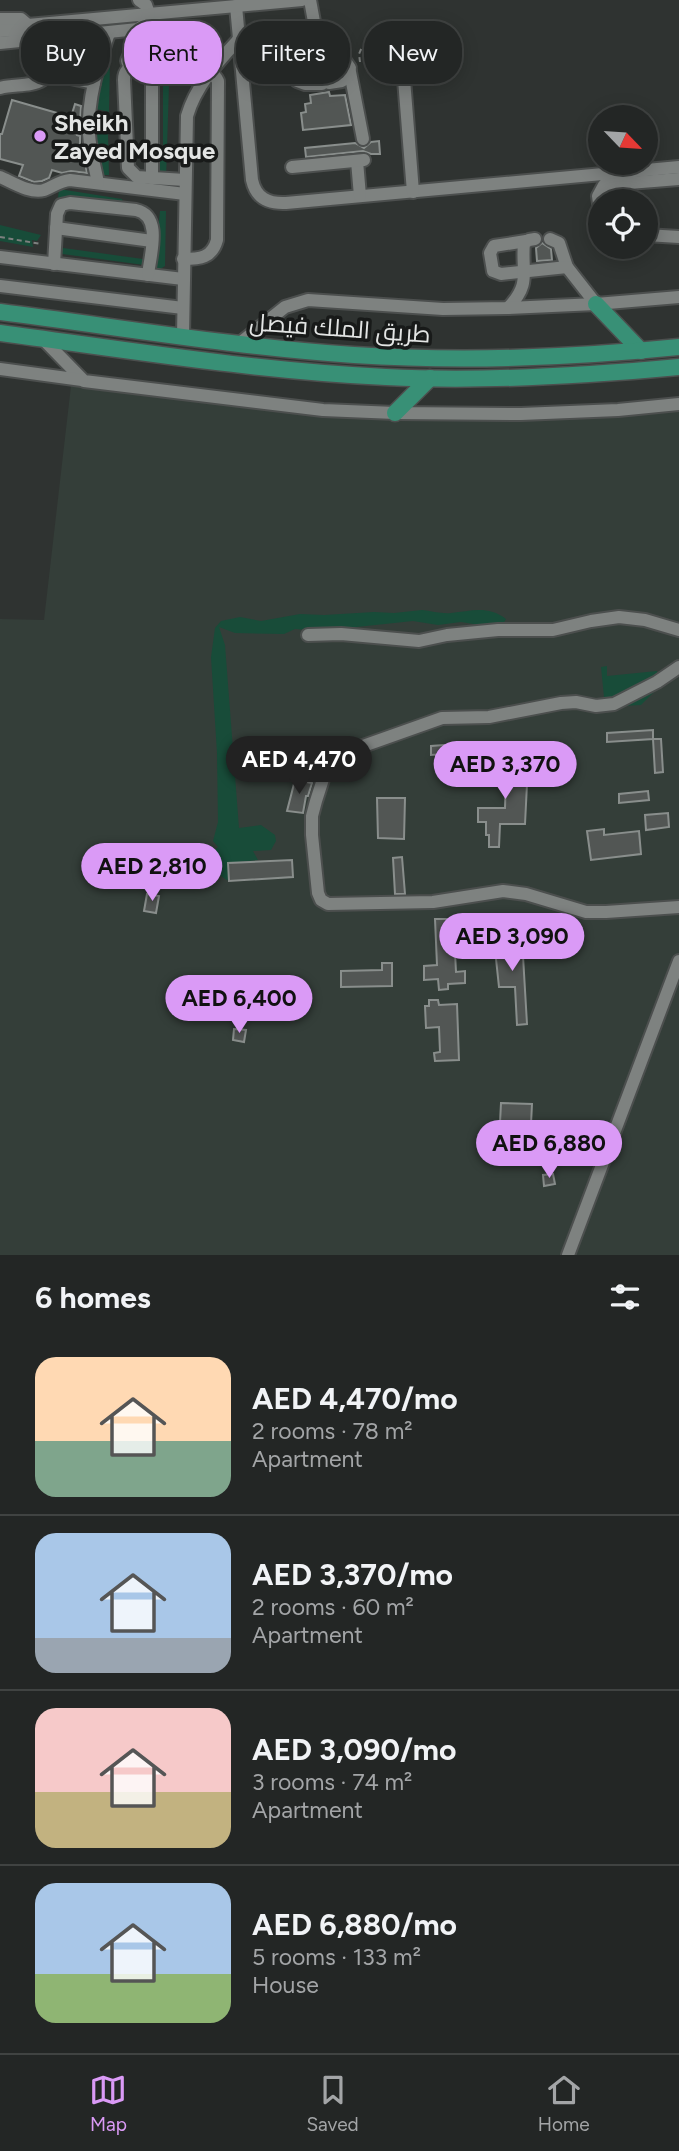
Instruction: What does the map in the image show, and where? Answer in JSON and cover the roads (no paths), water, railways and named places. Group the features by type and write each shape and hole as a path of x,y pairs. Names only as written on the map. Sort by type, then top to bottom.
{"main road":[{"path":"596,304 641,351"},
{"name":"طريق الملك فيصل","path":"0,312 353,355 438,358 544,357 679,347"},
{"name":"طريق الملك فيصل","path":"0,333 288,370 430,379 568,376 679,367"},
{"path":"395,414 430,379"}],"street":[{"path":"110,33 138,29 144,25 149,14 146,5 139,0"},
{"path":"64,21 302,0"},
{"path":"310,0 314,21"},
{"path":"236,6 237,21"},
{"path":"0,19 24,21"},
{"path":"0,31 21,30"},
{"path":"0,43 21,41"},
{"path":"222,58 236,42"},
{"path":"350,74 363,139"},
{"path":"0,88 21,84"},
{"path":"94,84 89,137 98,183"},
{"path":"124,84 128,168 137,177 185,180"},
{"path":"152,178 154,84"},
{"path":"183,336 187,116 202,84"},
{"path":"183,259 206,256 214,249 217,240 218,84"},
{"path":"243,84 252,180 259,195 268,202 413,192 679,167"},
{"path":"404,84 413,192"},
{"path":"292,167 360,160 360,196"},
{"path":"0,177 36,191 64,180 185,194"},
{"path":"602,189 604,185 679,180"},
{"path":"54,264 57,211 61,205 67,203 136,210 145,213 151,220 153,229 148,275"},
{"path":"56,228 152,242"},
{"path":"658,236 679,237"},
{"path":"550,239 559,243 567,268 596,304"},
{"path":"508,309 520,292 525,272 523,246 531,240 497,244 490,253 492,268 496,273 525,272 567,268"},
{"path":"0,257 183,279"},
{"path":"0,286 183,308"},
{"path":"240,343 285,307 308,300 431,308 508,309 679,297"},
{"path":"43,339 82,380"},
{"path":"40,375 53,367 57,352"},
{"path":"0,369 323,410 395,414 545,414 679,404"},
{"path":"308,635 341,634 419,641 498,630 553,631 619,617 658,622 679,630"},
{"path":"679,667 643,690 608,705 561,703 498,716 442,718 357,747 335,762 324,776 312,816 312,835 318,893 321,900 328,904 433,902 503,891 526,894 586,912 679,907"},
{"path":"568,1255 679,961"}],"place":[{"name":"Sheikh Zayed Mosque","path":"40,136"}]}
